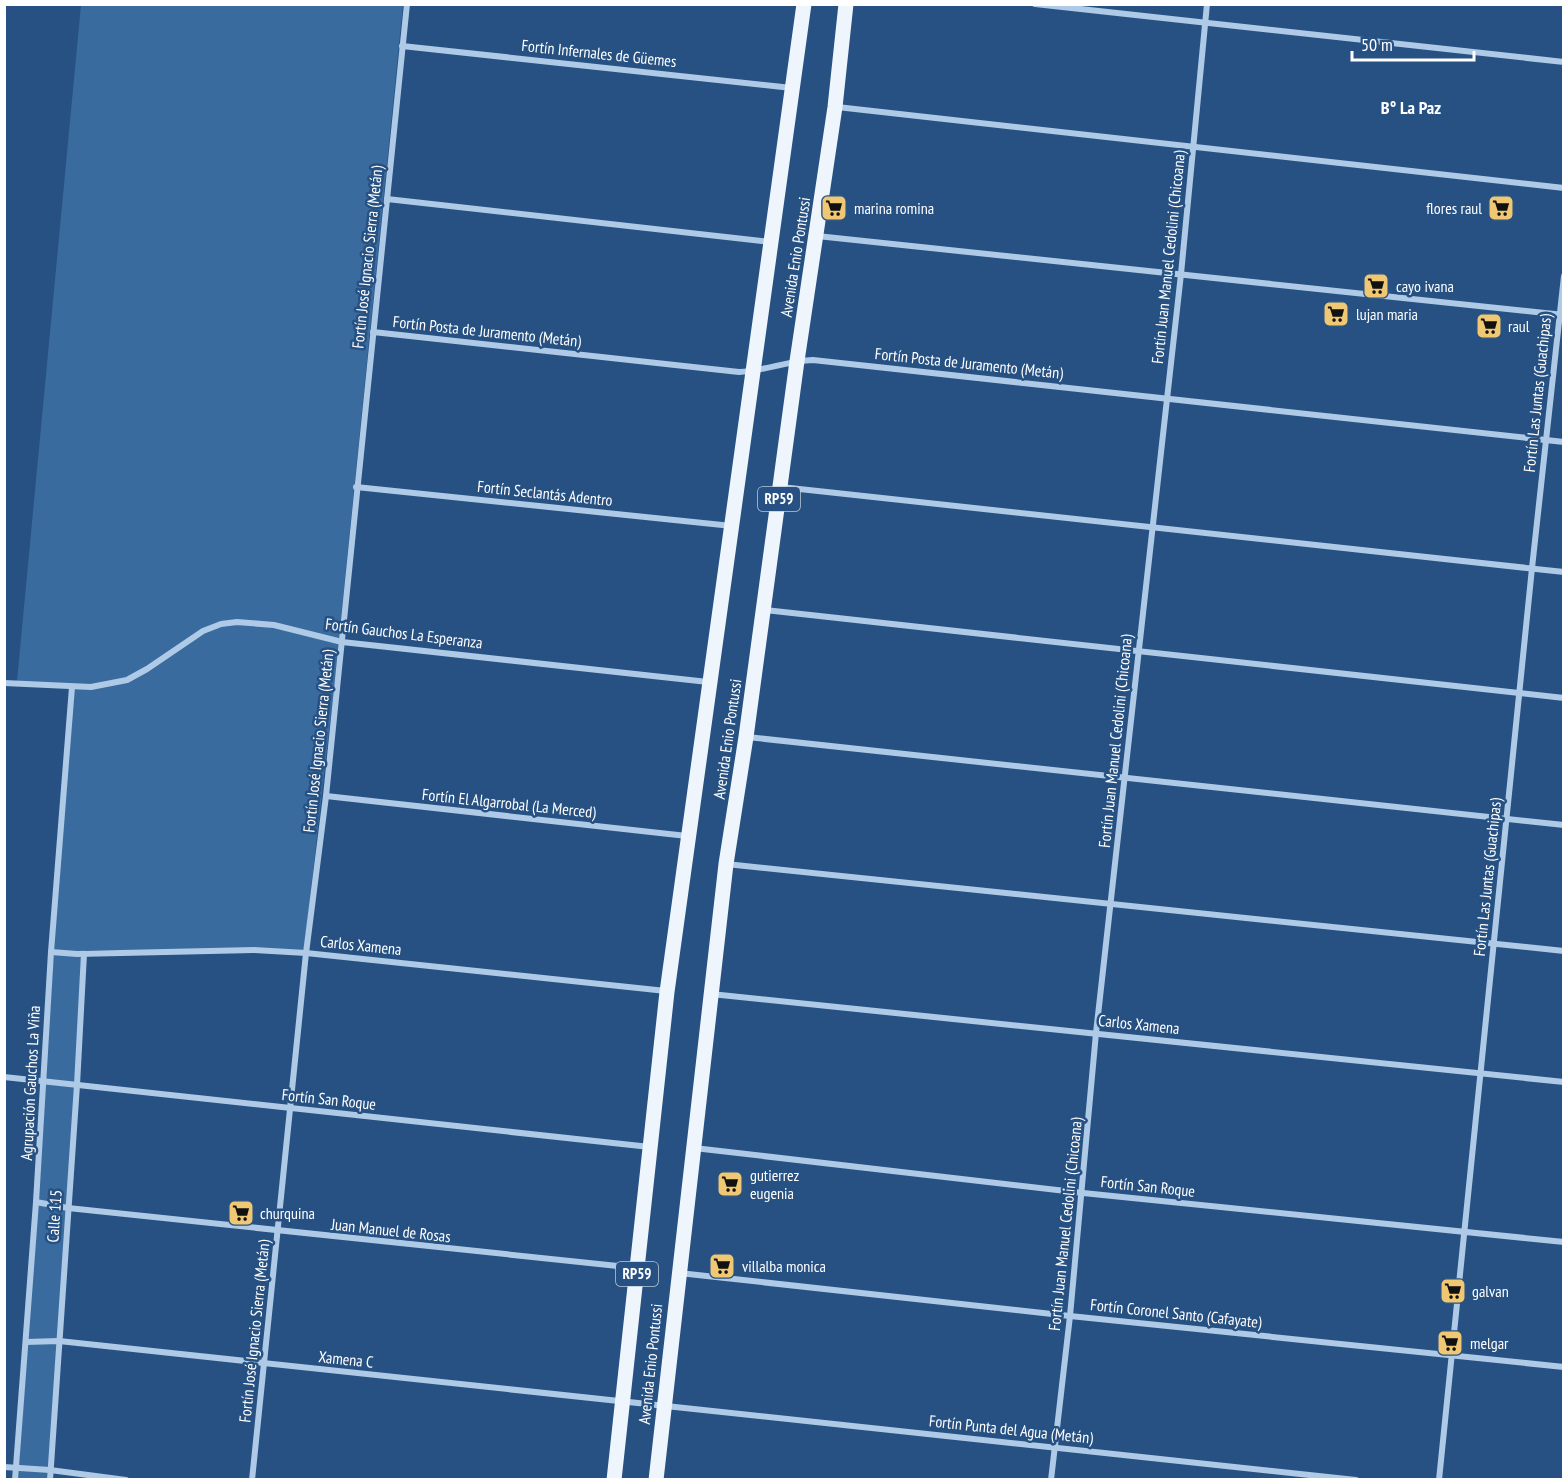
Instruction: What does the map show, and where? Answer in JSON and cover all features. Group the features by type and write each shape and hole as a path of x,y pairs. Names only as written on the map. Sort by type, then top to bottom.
{"main road":[{"name":"Avenida Enio Pontussi","path":"614,1479 667,992 804,4"},
{"name":"Avenida Enio Pontussi","path":"656,1479 726,864 835,107 846,4"}],"street":[{"name":"Fortín José Ignacio Sierra (Metán)","path":"252,1479 306,952 326,796 406,4"},
{"path":"1035,4 1563,62"},
{"name":"Fortín Juan Manuel Cedolini (Chicoana)","path":"1051,1479 1083,1193 1096,1033 1181,274 1207,4"},
{"name":"Fortín Infernales de Güemes","path":"402,46 793,88"},
{"path":"835,107 1563,188"},
{"path":"387,199 770,242"},
{"path":"817,236 1561,315"},
{"name":"Fortín Las Juntas (Guachipas)","path":"1439,1479 1532,568 1561,315 1563,276"},
{"name":"Fortín Posta de Juramento (Metán)","path":"373,332 727,371 753,371 797,361 813,360 1563,442"},
{"name":"Fortín Seclantás Adentro","path":"356,487 732,526"},
{"path":"780,487 1563,572"},
{"path":"763,610 1563,698"},
{"name":"Fortín Gauchos La Esperanza","path":"4,683 91,687 127,680 147,669 203,630 221,624 244,622 274,625 342,642 709,682"},
{"name":"Agrupación Gauchos La Viña","path":"15,1479 36,1202 51,952 72,687"},
{"path":"746,737 1563,825"},
{"name":"Fortín El Algarrobal (La Merced)","path":"326,796 688,836"},
{"path":"726,864 1563,951"},
{"name":"Carlos Xamena","path":"51,952 84,954 254,950 306,952 667,992"},
{"name":"Calle 115","path":"50,1479 78,1085 84,954"},
{"name":"Carlos Xamena","path":"711,994 1563,1082"},
{"name":"Fortín San Roque","path":"4,1077 650,1147"},
{"name":"Fortín San Roque","path":"694,1148 1083,1193 1563,1242"},
{"name":"Juan Manuel de Rosas","path":"36,1202 68,1208 278,1232 637,1268"},
{"name":"Fortín Coronel Santo (Cafayate)","path":"679,1273 1070,1316 1563,1366"},
{"name":"Xamena C","path":"26,1342 59,1341 664,1405"},
{"name":"Fortín Punta del Agua (Metán)","path":"664,1405 1356,1479"},
{"path":"4,1467 126,1479"}],"shaded area":[{"path":"81,5 403,5 333,697 304,950 85,950 48,1480 18,1479 72,685 17,681"}],"place":[{"name":"marina romina","path":"834,208"},
{"name":"flores raul","path":"1501,208"},
{"name":"cayo ivana","path":"1376,286"},
{"name":"lujan maria","path":"1336,314"},
{"name":"raul","path":"1489,326"},
{"name":"gutierrez eugenia","path":"730,1184"},
{"name":"churquina","path":"241,1213"},
{"name":"villalba monica","path":"722,1266"},
{"name":"galvan","path":"1453,1291"},
{"name":"melgar","path":"1450,1343"}],"district":[{"name":"B° La Paz","path":"1411,108"}]}
